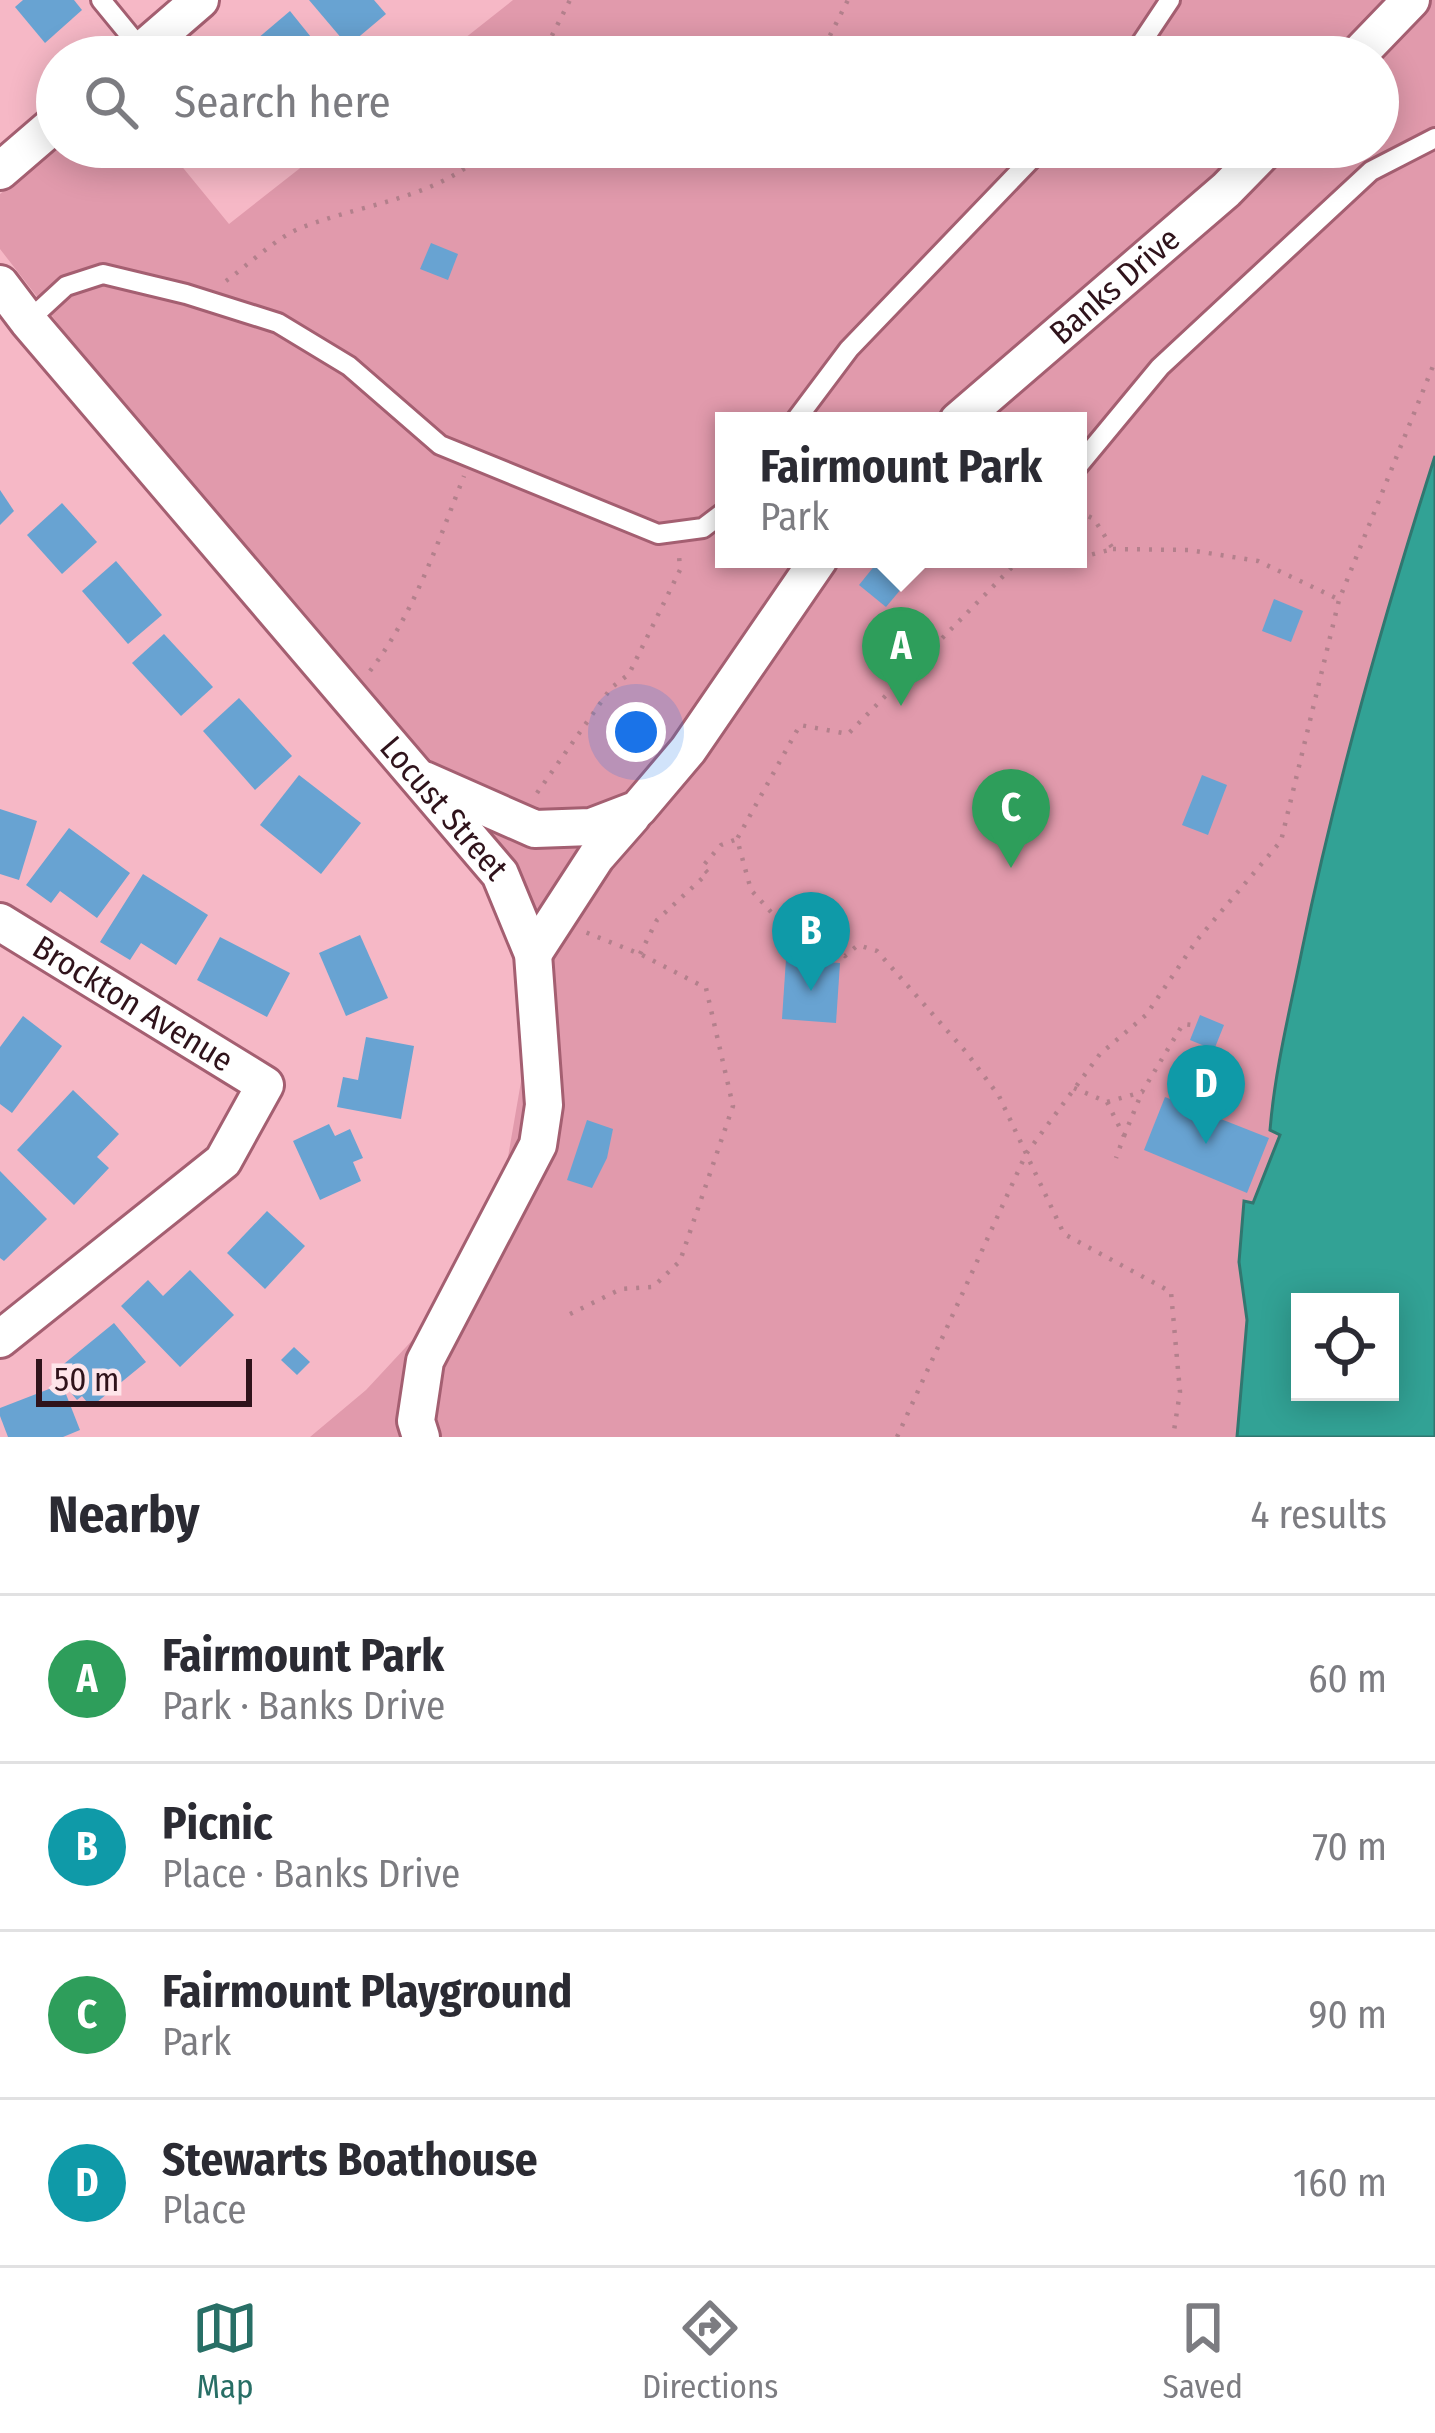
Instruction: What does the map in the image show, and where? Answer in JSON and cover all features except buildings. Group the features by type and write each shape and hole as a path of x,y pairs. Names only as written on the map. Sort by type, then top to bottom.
{"street":[{"path":"159,36 200,0"},
{"path":"1376,36 1411,0"},
{"path":"0,171 36,140"},
{"name":"Banks Drive","path":"968,412 1247,168"},
{"name":"Locust Street","path":"0,284 500,874 533,954 544,1106 538,1145 424,1361 416,1421 421,1437"},
{"path":"533,954 596,857 688,750 813,568"},
{"path":"414,776 535,829 591,827 638,809"},
{"name":"Brockton Avenue","path":"0,922 265,1085 223,1161 0,1339"}],"lane":[{"path":"101,0 126,36"},
{"path":"1146,36 1170,0"},
{"path":"1399,157 1435,138"},
{"path":"802,412 849,350 1023,168"},
{"path":"1087,455 1160,367 1377,168"},
{"path":"28,321 66,286 103,274 202,299 278,323 349,366 440,445 658,534 704,528 715,519"}],"path":[{"path":"552,36 570,0"},
{"path":"830,36 848,0"},
{"path":"202,299 298,228 429,190 468,168"},
{"path":"897,1437 1026,1154 1100,1054 1146,1015 1197,940 1281,841 1339,600 1435,361"},
{"path":"349,699 389,647 417,598 471,458"},
{"path":"1087,516 1094,519 1113,549"},
{"path":"541,829 537,790 611,688 629,674 680,570 679,531"},
{"path":"1087,555 1113,549 1189,550 1258,561 1339,600"},
{"path":"640,954 657,920 708,873 702,867 721,845 737,839 800,725 848,734 1011,568"},
{"path":"737,839 751,890 772,913 795,918 818,933 819,947 844,956 858,945 877,951 966,1052 999,1096 1064,1234 1171,1292 1180,1392 1173,1437"},
{"path":"570,1314 621,1289 653,1287 680,1261 733,1106 706,988 572,926"},
{"path":"1116,1158 1142,1092 1183,1024 1192,1025"},
{"path":"1074,1088 1107,1102 1142,1092"},
{"path":"1107,1102 1124,1136"}],"shaded area":[{"path":"513,0 1435,0 1435,1437 310,1437 366,1390 446,1304 485,1232 508,1157 537,989 516,913 0,249 0,194 36,166 183,168 229,224 300,168 1399,168 1399,36 468,36"},
{"path":"1435,456 1435,1437 1237,1437 1247,1320 1239,1262 1244,1201 1253,1203 1280,1135 1270,1130 1283,1040 1362,702"}],"place":[{"name":"Fairmount Park","path":"901,706"},
{"name":"Fairmount Playground","path":"1011,868"},
{"name":"Picnic","path":"811,991"},
{"name":"Stewarts Boathouse","path":"1206,1144"}]}
